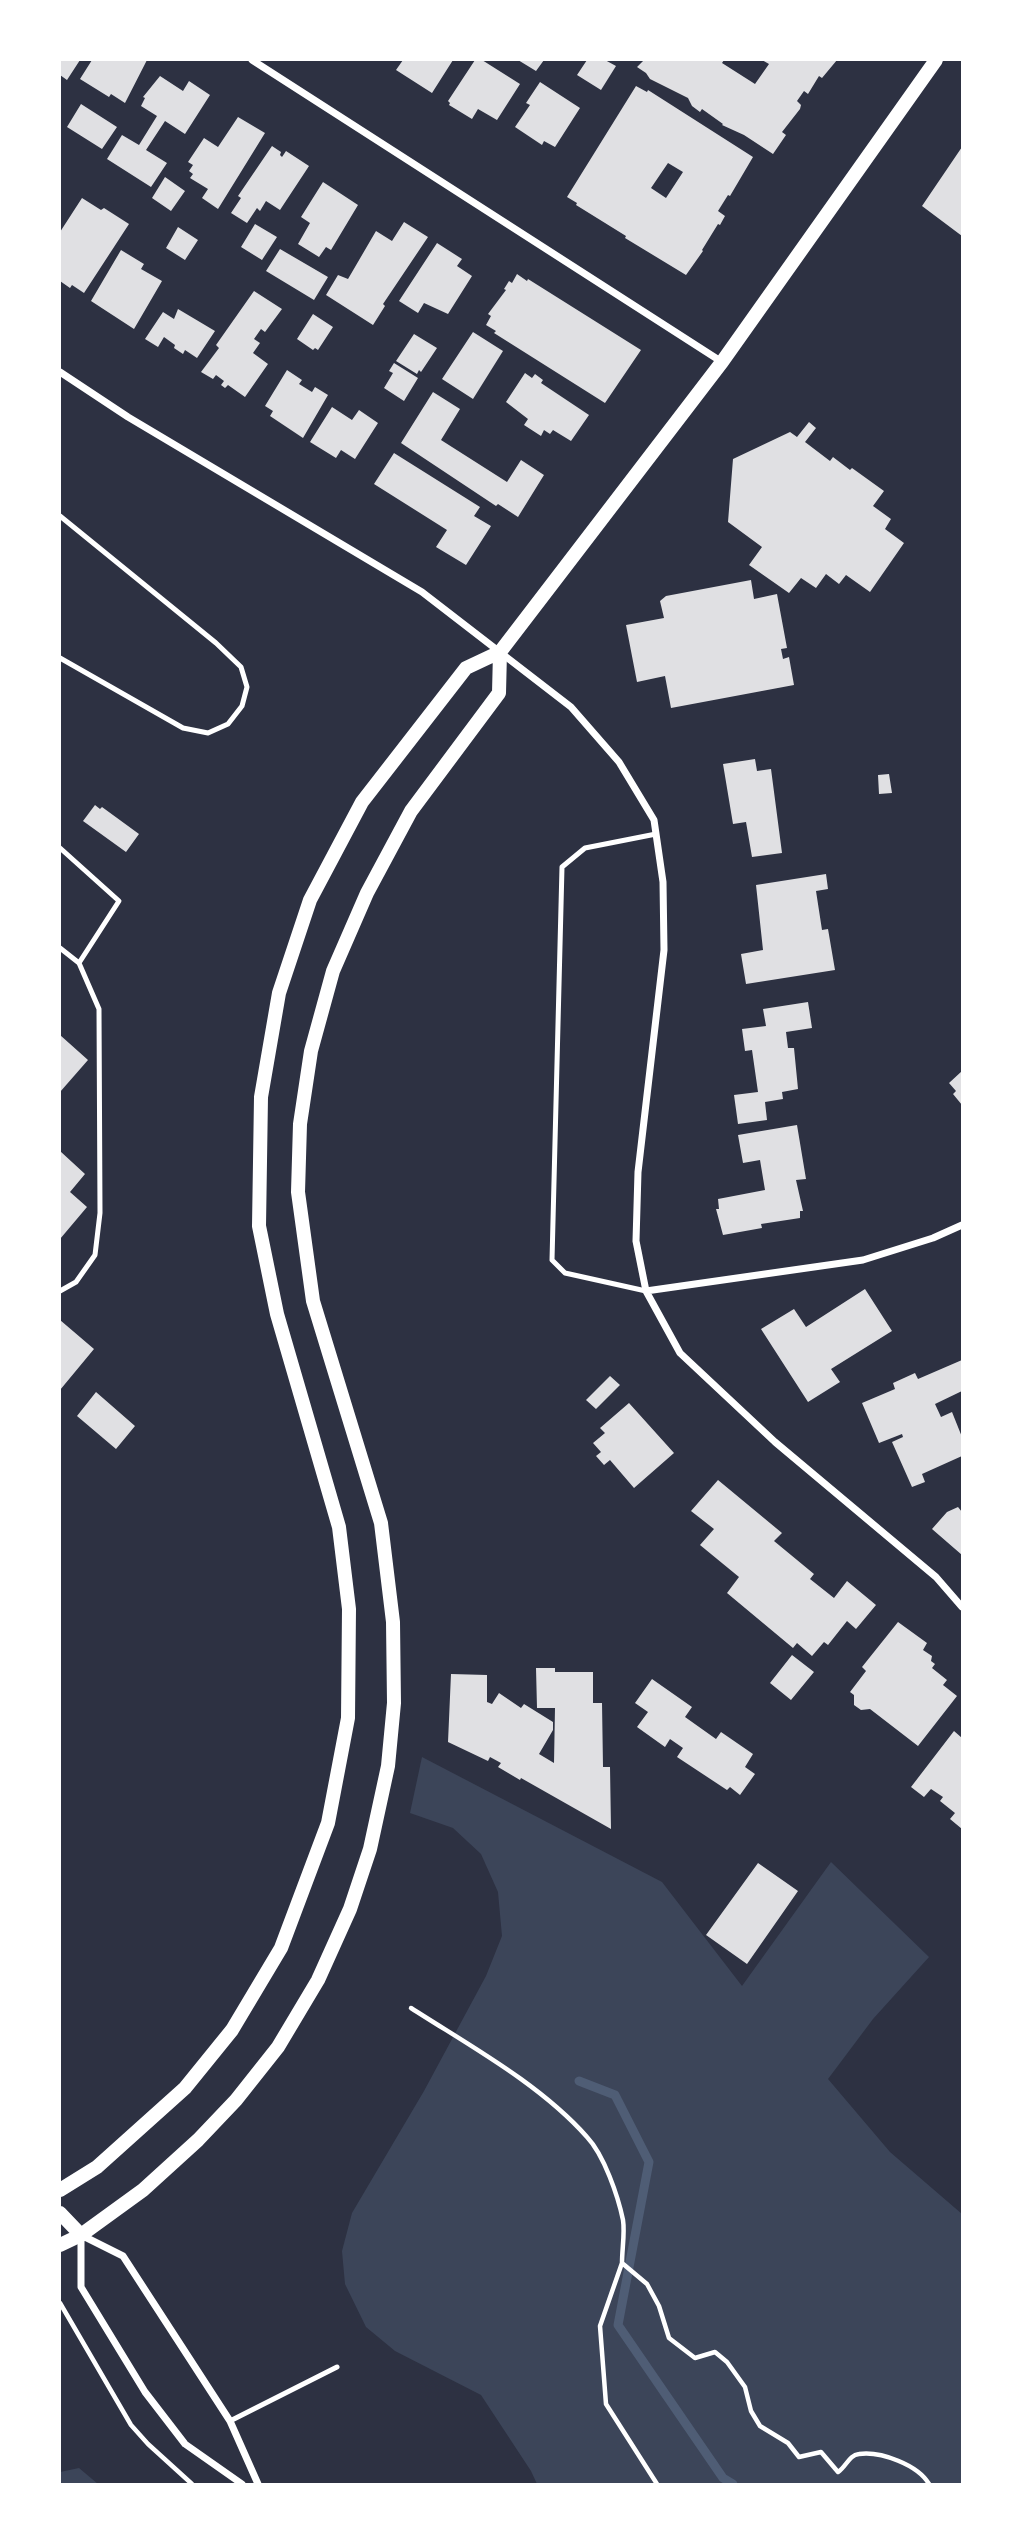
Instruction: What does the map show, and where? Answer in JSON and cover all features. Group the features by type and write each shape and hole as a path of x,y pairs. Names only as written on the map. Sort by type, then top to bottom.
{"main road":[{"path":"60,2190 97,2167 185,2088 232,2030 281,1948 328,1823 348,1718 349,1609 339,1527 277,1314 259,1226 261,1097 279,993 310,900 362,802 466,668 500,652 722,362 930,62"},
{"path":"60,2245 80,2235 143,2190 198,2140 236,2100 278,2048 318,1980 349,1909 370,1849 388,1766 394,1703 393,1622 381,1523 313,1301 298,1192 300,1124 311,1052 334,971 357,915 411,811 499,693 500,652"},
{"path":"60,2213 80,2235"}],"street":[{"path":"252,60 722,362"},
{"path":"60,372 128,417 422,592 571,707 619,762 654,820 663,882 664,950 638,1172 636,1241 646,1291 680,1353 775,1442 936,1577 962,1607"},
{"path":"646,1291 863,1260 962,1226"},
{"path":"242,2484 185,2444 145,2392 81,2287 80,2235 123,2256 230,2421 258,2484"}],"lane":[{"path":"60,516 216,643 241,667 247,687 242,706 228,724 208,733 183,728 60,658"},
{"path":"646,1291 565,1273 552,1260 562,867 585,848 656,834"},
{"path":"60,848 119,901 79,962"},
{"path":"60,948 79,962 99,1009 100,1213 95,1255 76,1282 60,1291"},
{"path":"230,2421 337,2367"}],"path":[{"path":"411,2008 485,2054 551,2103 589,2139 610,2178 623,2222 624,2265 600,2326 606,2404 657,2484"},
{"path":"624,2265 647,2284 659,2306 669,2338 695,2358 715,2352 727,2362 745,2386 751,2411 760,2426 788,2444 799,2456 821,2452 838,2472 845,2468 851,2457 859,2454 895,2457 929,2484"},
{"path":"60,2303 131,2425 192,2484"}],"shaded area":[{"path":"422,1757 662,1882 742,1986 831,1862 929,1957 873,2019 828,2079 890,2152 962,2214 962,2484 537,2484 481,2395 395,2351 366,2327 345,2284 342,2251 352,2213 424,2091 486,1976 502,1936 498,1892 481,1854 453,1828 410,1813"},
{"path":"79,2468 98,2484 60,2484 60,2472"}],"building":[{"path":"60,60 80,60 67,80 60,75"},
{"path":"92,60 147,60 125,103 111,94 109,97 80,79"},
{"path":"403,60 453,60 432,93 396,70"},
{"path":"475,60 482,60 520,84 497,120 478,109 472,119 449,105 448,101"},
{"path":"518,60 544,60 536,71"},
{"path":"587,60 605,60 616,66 601,90 577,75"},
{"path":"644,60 724,60 722,63 755,84 769,64 762,60 837,60 822,78 819,76 808,94 804,91 797,101 801,105 800,109 782,132 786,135 773,154 744,135 722,125 702,109 700,112 692,106 688,98 650,79 637,67"},
{"path":"160,76 183,91 189,81 210,95 185,134 165,121 146,150 167,163 151,187 107,159 122,135 139,145 157,116 141,106 145,98 143,97"},
{"path":"540,82 580,108 555,147 544,141 542,145 515,127 530,105 526,103"},
{"path":"636,86 647,92 648,90 753,157 718,211 725,216 720,225 718,224 686,275 625,238 626,236 567,197","holes":["668,163 683,172 666,198 651,188"]},
{"path":"81,104 117,127 102,149 67,127"},
{"path":"238,117 265,133 218,209 202,198 208,189 190,178 193,174 189,171 193,165 188,162 204,138 218,147"},
{"path":"272,146 281,152 282,157 286,151 309,166 280,210 266,201 260,211 257,208 247,223 231,213 241,198 238,196"},
{"path":"962,147 962,236 922,206"},
{"path":"165,177 185,191 171,211 152,198"},
{"path":"323,182 358,205 331,250 326,247 319,257 298,244 310,223 301,217"},
{"path":"82,198 129,224 84,293 60,281 60,232"},
{"path":"404,222 428,237 383,304 385,306 373,325 326,295 338,275 348,279 376,231 392,241"},
{"path":"255,224 277,237 262,260 241,247"},
{"path":"178,227 198,240 185,260 166,248"},
{"path":"437,243 462,259 457,266 472,276 448,314 424,303 418,313 399,301"},
{"path":"280,249 328,277 314,300 266,271"},
{"path":"121,250 144,264 141,269 162,281 134,329 91,301"},
{"path":"517,274 641,350 605,403 494,333 496,331 486,325 491,316 488,314 506,290 504,289 509,281 512,283"},
{"path":"254,291 282,309 265,332 261,329 254,339 260,343 253,353 268,364 245,397 228,385 225,388 221,385 224,381 216,375 213,379 201,372 219,348 216,345"},
{"path":"178,309 215,331 197,358 185,350 183,354 164,337 158,347 145,339 163,312 174,319"},
{"path":"313,314 333,327 318,350 313,350 297,339"},
{"path":"473,332 503,351 473,399 442,379"},
{"path":"414,334 437,348 417,374 396,361"},
{"path":"394,363 418,378 404,401 384,388 393,373 389,371"},
{"path":"287,370 302,380 299,384 312,392 315,387 328,395 303,438 270,416 273,411 265,406"},
{"path":"525,373 532,378 535,374 543,380 541,383 589,415 571,441 553,430 550,434 544,430 541,436 524,425 528,419 506,402"},
{"path":"433,392 460,409 441,440 507,482 521,460 544,475 518,517 498,504 496,506 401,443"},
{"path":"332,407 352,420 359,410 378,423 355,459 341,450 336,458 310,442"},
{"path":"809,422 816,428 805,442 830,461 833,457 884,491 873,506 891,519 885,529 904,543 870,592 846,575 839,584 826,574 816,588 801,578 789,593 749,565 762,547 728,522 733,459 790,432 797,437"},
{"path":"394,453 480,507 474,516 491,526 466,565 436,547 447,530 374,484"},
{"path":"751,580 754,599 777,594 787,648 781,649 783,659 789,657 794,685 671,708 665,676 637,682 626,625 664,618 660,601 666,596"},
{"path":"755,759 757,771 771,769 782,853 752,857 746,822 733,824 723,764"},
{"path":"889,774 892,793 879,794 878,775"},
{"path":"95,805 100,809 102,807 139,834 126,852 83,821"},
{"path":"826,874 828,889 816,891 822,930 828,929 835,970 746,984 741,954 763,950 756,885"},
{"path":"808,1002 812,1028 786,1032 788,1048 794,1048 798,1089 782,1092 783,1099 765,1102 767,1120 738,1124 734,1095 758,1092 752,1050 745,1051 742,1029 766,1026 763,1009"},
{"path":"60,1035 88,1060 60,1092"},
{"path":"962,1071 962,1105 953,1094 956,1091 949,1083"},
{"path":"797,1125 806,1179 796,1180 803,1211 800,1211 800,1218 761,1224 762,1228 723,1235 716,1209 719,1209 718,1199 765,1190 760,1160 743,1163 738,1135"},
{"path":"60,1151 85,1174 70,1192 87,1207 60,1239"},
{"path":"865,1289 892,1331 831,1369 840,1382 808,1402 761,1329 794,1309 806,1327"},
{"path":"60,1320 94,1349 60,1390"},
{"path":"962,1360 962,1391 935,1404 941,1417 952,1412 962,1437 962,1456 922,1474 925,1482 912,1487 892,1442 903,1437 902,1434 879,1443 862,1403 895,1389 893,1383 915,1373 918,1379"},
{"path":"610,1376 620,1385 596,1409 586,1400"},
{"path":"96,1392 135,1426 116,1449 77,1416"},
{"path":"629,1403 674,1453 634,1488 610,1460 604,1465 596,1456 601,1452 593,1443 605,1433 600,1428"},
{"path":"718,1480 782,1533 774,1541 814,1574 810,1579 834,1598 847,1581 876,1605 856,1629 847,1621 828,1645 824,1642 812,1656 797,1643 793,1648 727,1593 739,1577 700,1545 714,1529 691,1511"},
{"path":"958,1507 962,1512 962,1555 932,1529 947,1512"},
{"path":"898,1622 927,1643 923,1650 932,1656 931,1661 935,1664 932,1668 947,1680 943,1685 957,1696 918,1746 870,1709 861,1710 854,1705 854,1695 850,1692 866,1671 862,1667"},
{"path":"792,1655 814,1672 791,1700 770,1683"},
{"path":"536,1668 555,1668 555,1672 593,1672 593,1703 602,1703 603,1767 610,1767 611,1829 498,1767 501,1763 490,1757 488,1761 448,1742 451,1674 487,1675 487,1702 492,1704 499,1693 521,1708 524,1704 553,1722 553,1730 539,1754 554,1763 555,1708 537,1708"},
{"path":"652,1679 692,1707 685,1717 716,1739 721,1732 753,1754 745,1767 755,1774 740,1795 730,1787 727,1790 677,1757 683,1748 670,1739 665,1747 637,1727 648,1712 635,1703"},
{"path":"954,1731 962,1738 962,1829 950,1819 955,1813 940,1801 943,1797 931,1789 924,1797 911,1787"},
{"path":"758,1863 798,1891 747,1964 706,1935"}],"waterway":[{"path":"579,2081 615,2095 649,2162 618,2325 723,2478 733,2484"}]}
